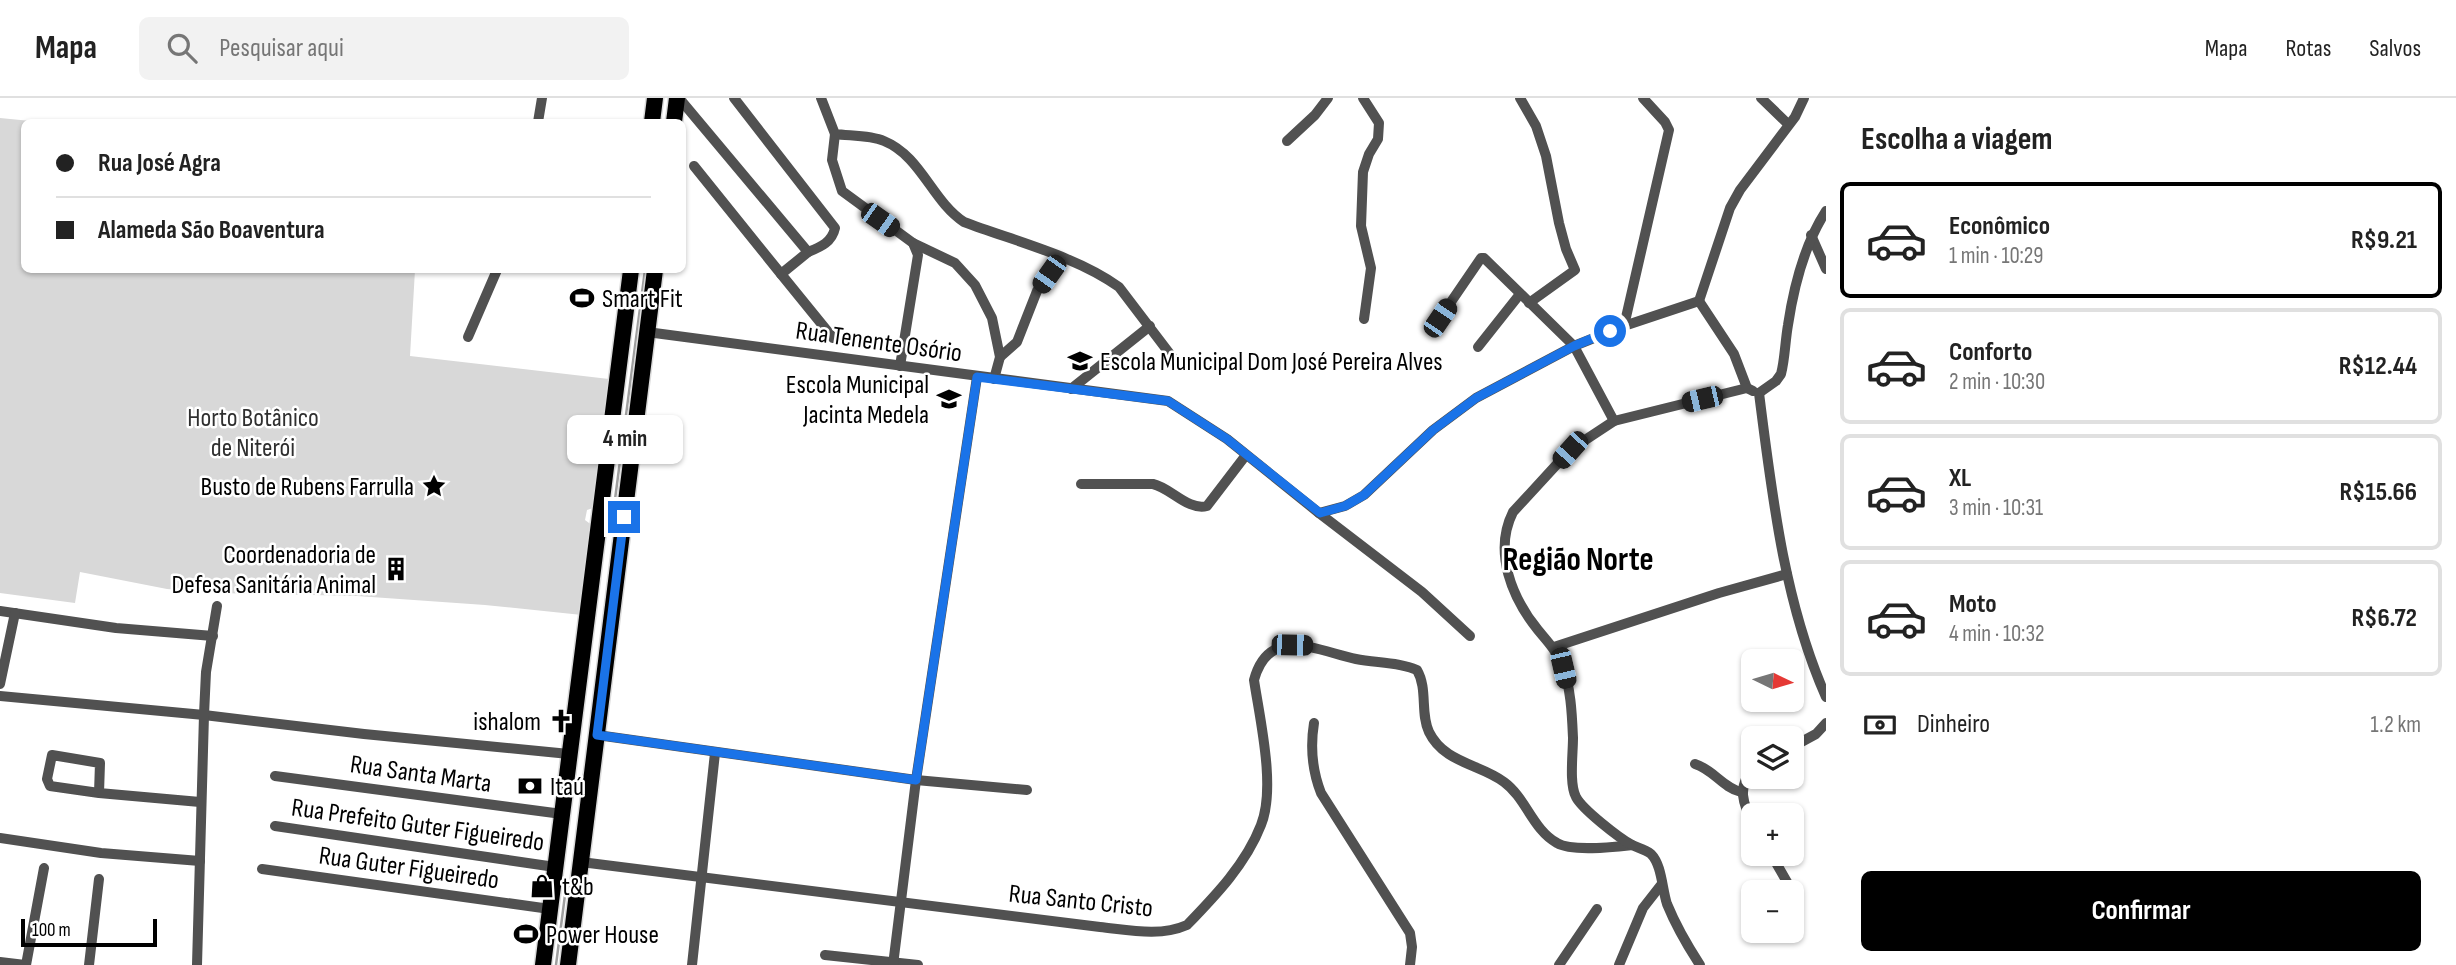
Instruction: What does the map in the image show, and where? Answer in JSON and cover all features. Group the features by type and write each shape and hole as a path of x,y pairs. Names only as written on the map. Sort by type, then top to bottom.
{"highway":[{"path":"652,119 655,98"},
{"path":"674,119 678,98"},
{"path":"543,965 631,273"},
{"path":"568,965 655,273"}],"street":[{"path":"538,119 542,98"},
{"path":"678,98 808,252"},
{"path":"734,98 835,228 834,236 808,252 781,274"},
{"path":"821,98 835,134 832,160 842,191 913,243 955,263 975,285 992,317 1000,357 994,379"},
{"path":"1287,141 1315,115 1328,98"},
{"path":"1363,98 1379,123 1379,136 1363,172 1361,226 1371,268 1364,319"},
{"path":"1520,98 1536,126 1546,156 1559,223 1575,270 1529,303"},
{"path":"1624,326 1669,130 1643,98"},
{"path":"1762,98 1788,124"},
{"path":"1699,301 1730,208 1740,190 1794,117 1804,98"},
{"path":"835,134 887,142 911,160 951,213 964,222 1061,257 1108,279 1119,287 1173,358"},
{"path":"694,166 833,338"},
{"path":"1759,393 1781,374 1791,304 1802,262 1811,235 1826,211"},
{"path":"1811,235 1826,269"},
{"path":"900,366 918,260 913,243"},
{"path":"1000,357 1017,342 1037,291 1061,257"},
{"path":"1440,318 1482,257 1574,346 1614,421"},
{"path":"468,337 496,273"},
{"path":"1478,347 1520,294"},
{"path":"1320,513 1345,506 1364,495 1433,430 1464,406 1574,346 1699,301"},
{"path":"1699,301 1734,354 1747,388"},
{"path":"1071,389 1150,326"},
{"name":"Rua Tenente Osório","path":"647,332 1168,401 1198,419 1246,455 1422,592 1470,636"},
{"path":"893,963 916,780 977,377"},
{"path":"1699,965 1681,935 1652,855 1632,845 1583,807 1574,794 1569,694 1563,668 1554,647 1538,630 1523,607 1509,579 1504,552 1509,521 1524,499 1570,450 1614,421 1747,388 1759,393"},
{"path":"1759,393 1787,574 1798,617 1826,697"},
{"path":"1081,484 1153,484 1162,486 1194,506 1203,507 1246,455"},
{"path":"1554,647 1719,593 1787,574"},
{"path":"197,965 206,672 217,606"},
{"path":"0,611 116,628 213,636"},
{"path":"0,684 15,613"},
{"name":"Rua Santo Cristo","path":"581,862 1159,933 1176,930 1187,925 1241,863 1262,824 1267,774 1254,680 1258,667 1265,658 1280,648 1292,645 1307,645 1355,659 1417,670 1421,677 1429,732 1437,745 1455,760 1491,773 1508,784 1541,829 1558,844 1609,848 1632,845"},
{"path":"0,696 569,754"},
{"path":"1314,723 1314,775 1321,793 1410,933 1410,965"},
{"path":"1804,740 1816,734 1826,723"},
{"path":"597,735 916,780 1027,790"},
{"path":"692,965 715,753"},
{"path":"99,793 100,763 52,755 47,779 50,786 99,793 200,802"},
{"path":"1695,764 1712,772 1727,788 1741,792"},
{"name":"Rua Santa Marta","path":"275,776 562,814"},
{"path":"1742,789 1743,803"},
{"name":"Rua Prefeito Guter Figueiredo","path":"275,826 555,867"},
{"path":"0,838 102,853 200,861"},
{"path":"0,962 26,965 44,868"},
{"name":"Rua Guter Figueiredo","path":"262,869 550,909"},
{"path":"89,965 99,879"},
{"path":"1619,965 1643,908 1661,885"},
{"path":"1559,965 1597,909"},
{"path":"825,954 918,965"}],"green space":[{"name":"Horto Botânico de Niterói","path":"0,118 21,120 21,273 415,273 410,356 609,379 596,507 587,510 585,520 593,526 582,615 357,596 215,593 167,589 80,572 75,603 0,593"}],"waterway":[{"path":"614,507 645,273"},
{"path":"556,965 565,895"}],"place":[{"name":"Smart Fit","path":"582,298"},
{"name":"Escola Municipal Dom José Pereira Alves","path":"1080,361"},
{"name":"Escola Municipal Jacinta Medela","path":"949,399"},
{"name":"Busto de Rubens Farrulla","path":"434,486"},
{"name":"Coordenadoria de Defesa Sanitária Animal","path":"396,569"},
{"name":"ishalom","path":"561,721"},
{"name":"Itaú","path":"530,786"},
{"name":"t&b","path":"542,886"},
{"name":"Power House","path":"526,934"}],"district":[{"name":"Região Norte","path":"1578,558"}],"route":[{"path":"624,517 597,735 916,780 977,377 1168,401 1227,439 1320,513 1345,506 1364,495 1433,430 1476,398 1574,346 1610,331"}]}
